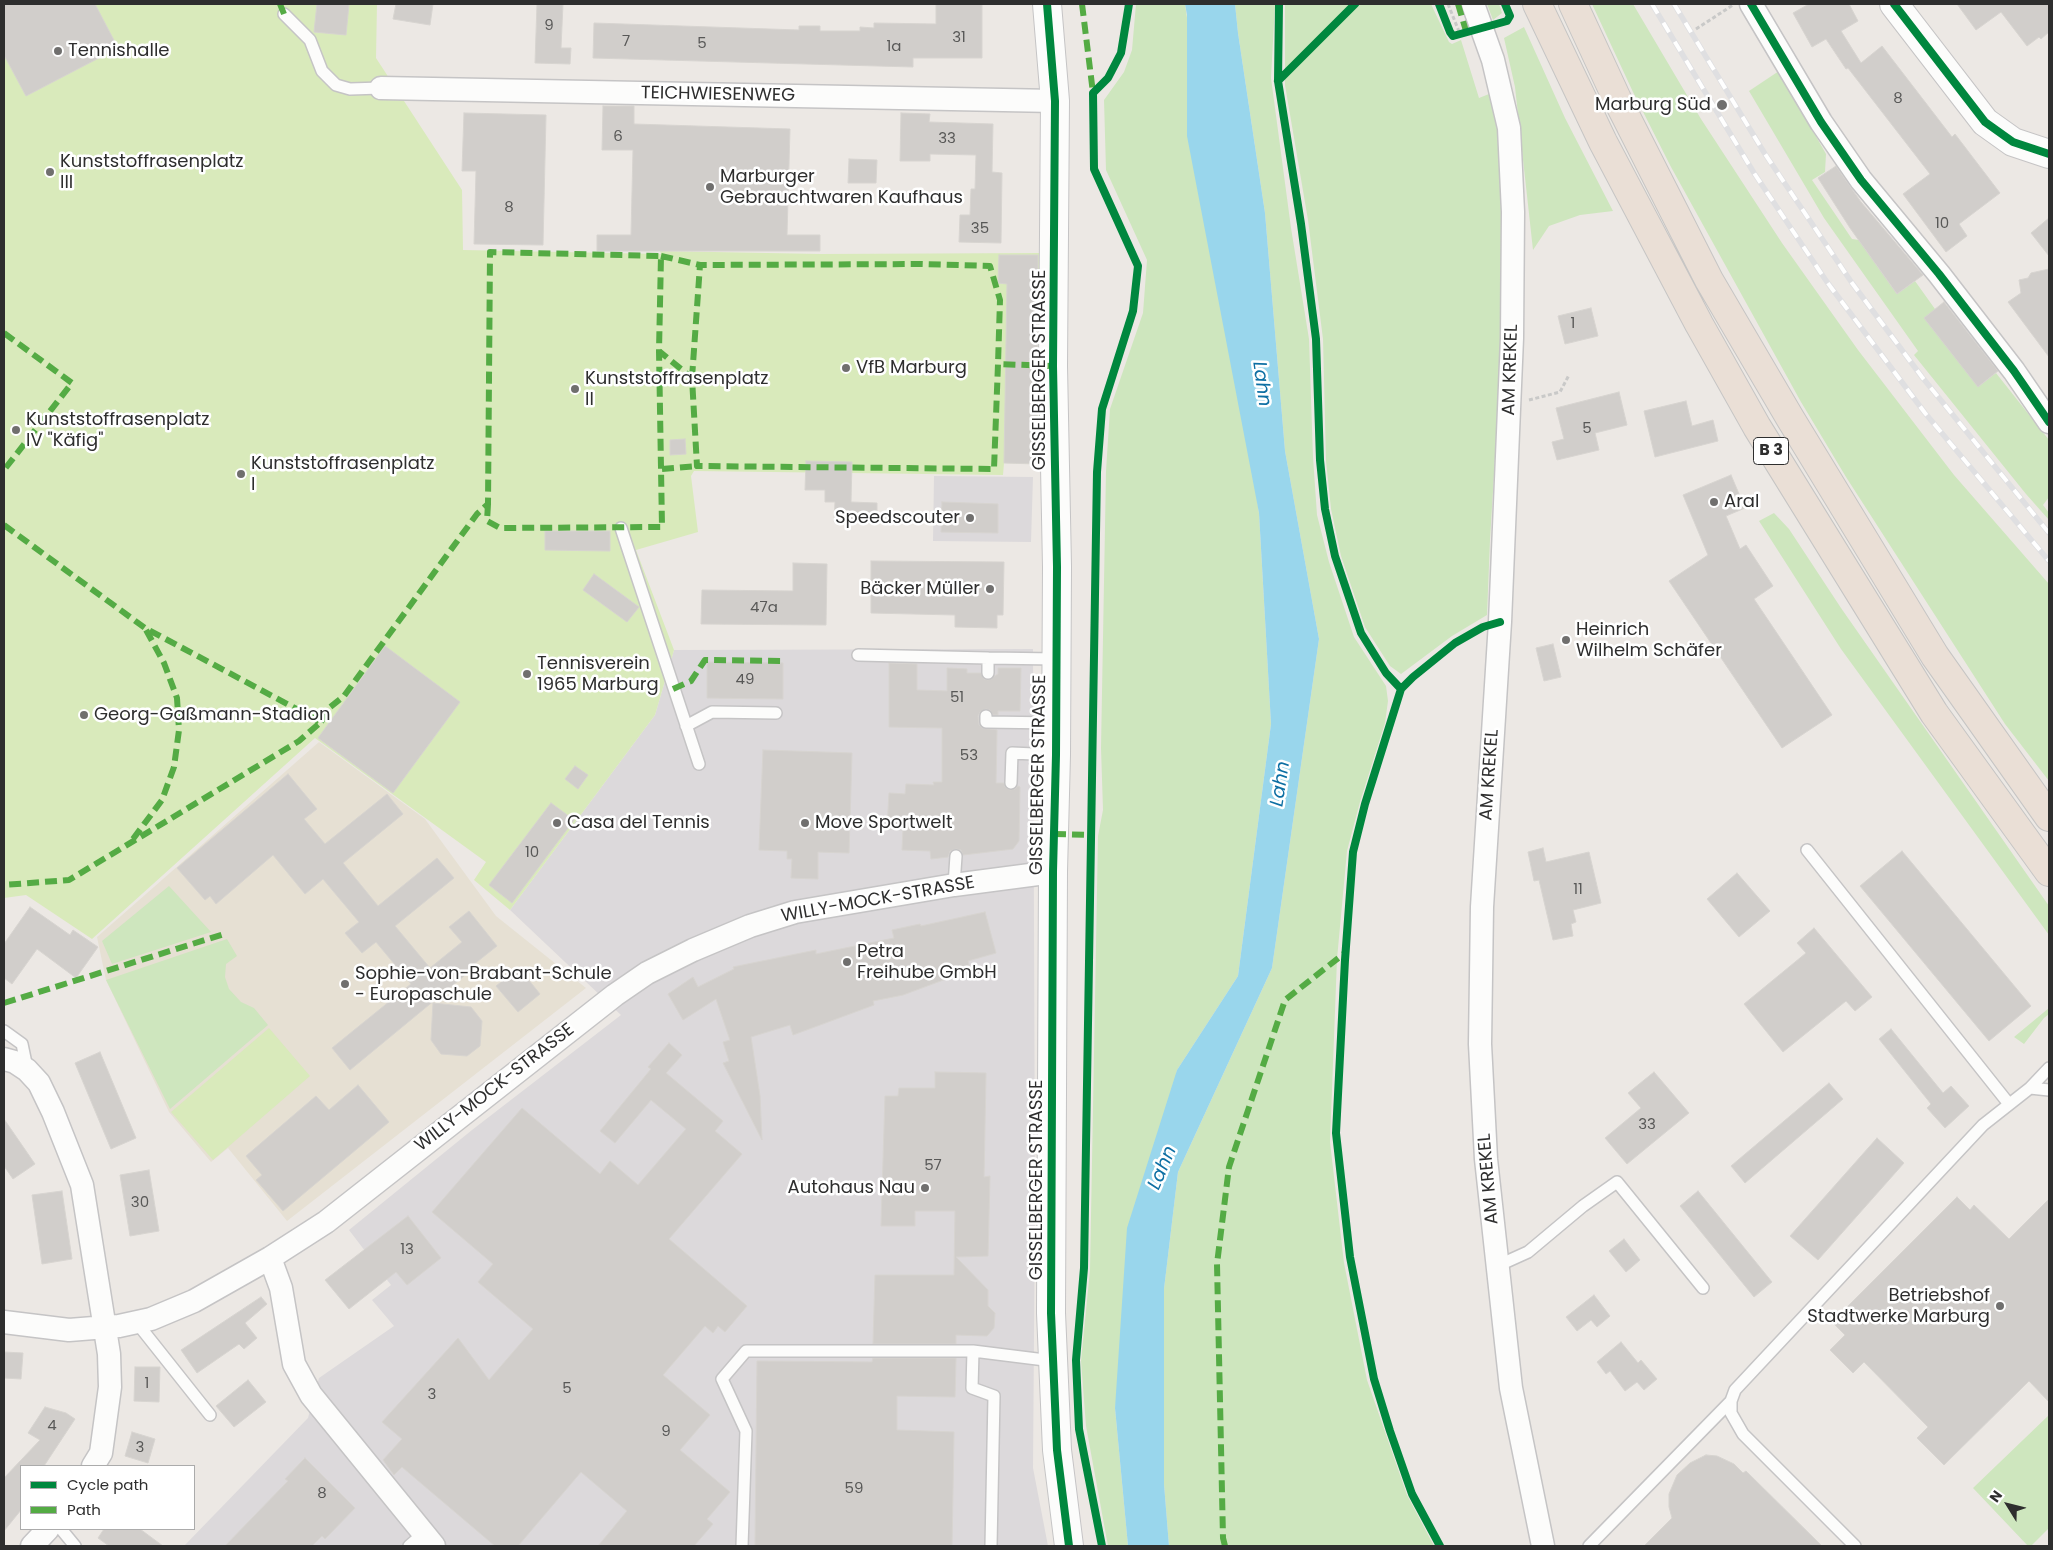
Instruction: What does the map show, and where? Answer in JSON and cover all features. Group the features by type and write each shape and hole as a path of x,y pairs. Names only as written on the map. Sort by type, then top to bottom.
{"highway":[{"name":"B 3","path":"1537,4 1603,142 1694,316 1757,427 1934,713 2049,872"},
{"name":"B 3","path":"1573,4 1617,99 1709,280 1790,418 1935,656 2049,817"}],"main road":[{"name":"GISSELBERGER STRASSE","path":"1047,4 1055,102 1053,366 1056,755 1053,872 1051,1313 1057,1450 1069,1546"},
{"path":"1894,4 1985,122 2013,142 2049,154"}],"street":[{"name":"AM KREKEL","path":"1474,4 1492,60 1509,128 1512,212 1510,400 1500,622 1482,907 1480,1044 1486,1159 1511,1388 1543,1546"},
{"path":"1751,4 1821,122 1861,180 1939,274 2014,370 2049,422"},
{"name":"TEICHWIESENWEG","path":"381,88 1055,102"},
{"name":"WILLY-MOCK-STRASSE","path":"4,1322 68,1330 105,1328 159,1316 194,1301 270,1258 326,1222 592,1012 647,973 701,946 750,926 795,912 954,885 1053,872"},
{"path":"13,1060 39,1083 82,1185 109,1354 110,1387 101,1453 94,1465"},
{"path":"270,1258 281,1288 294,1364 311,1395 422,1542"},
{"path":"32,1546 47,1530"}],"lane":[{"path":"284,14 310,40 322,71 336,85 350,89 381,88"},
{"path":"621,528 699,764"},
{"path":"858,655 1056,659"},
{"path":"988,658 988,673"},
{"path":"686,726 712,712 776,713"},
{"path":"986,716 986,722 1056,723"},
{"path":"1011,783 1012,753 1056,755"},
{"path":"1807,850 2009,1104"},
{"path":"954,885 956,856"},
{"path":"4,1031 22,1044 13,1060"},
{"path":"1855,1546 1743,1434 1731,1413 1731,1401 1735,1390 1745,1377 1983,1125 2030,1088 2049,1068"},
{"path":"2030,1088 2049,1090"},
{"path":"1497,1266 1528,1252 1583,1206 1617,1182 1703,1288"},
{"path":"137,1322 210,1415"},
{"path":"742,1546 746,1431 722,1379 746,1351 974,1351 1053,1361"},
{"path":"974,1351 972,1388 994,1396 991,1546"},
{"path":"1589,1546 1731,1401"},
{"path":"62,1530 75,1546"}],"path":[{"path":"1448,4 1460,34"},
{"path":"1505,4 1508,11"},
{"path":"1696,29 1735,4"},
{"path":"1510,400 1528,400 1560,392 1569,375"}],"shaded area":[{"path":"934,476 1033,477 1031,542 933,541"},
{"path":"1033,649 1035,1202 1033,1468 1048,1546 184,1546 308,1418 319,1378 394,1326 372,1300 391,1285 349,1230 472,1130 621,1015 510,910 655,715 674,650"},
{"name":"Sophie-von-Brabant-Schule - Europaschule","path":"319,742 425,819 496,916 586,988 287,1221 228,1148 211,1162 169,1112 106,980 97,937"}],"green space":[{"name":"Georg-Gaßmann-Stadion","path":"4,4 377,4 376,58 462,190 463,250 661,254 660,251 820,254 1040,253 1038,359 1007,359 1006,369 1039,369 1037,464 1004,463 1003,475 694,471 691,476 698,532 636,550 674,650 655,715 510,910 474,880 486,862 315,738 92,939 26,895 4,898"},
{"path":"1136,4 1185,4 1259,513 1271,724 1238,976 1177,1070 1115,1408 1128,1546 1108,1546 1086,1426 1081,1361 1090,1270 1098,836 1103,810 1101,748 1106,471 1110,409 1143,313 1147,260 1106,170 1104,100 1124,72 1132,50"},
{"path":"1235,4 1275,4 1271,78 1291,228 1309,339 1317,515 1329,562 1354,637 1386,686 1388,701 1385,723 1347,851 1337,959 1330,1142 1344,1263 1367,1380 1407,1495 1434,1546 1169,1546 1164,1484 1164,1289 1178,1172 1272,968 1319,639 1285,451 1265,213"},
{"path":"1285,4 1431,4 1449,42 1452,44 1461,40 1479,98 1489,94 1497,128 1504,190 1505,294 1487,615 1452,636 1401,674 1390,666 1365,627 1341,556 1331,509 1326,461 1323,339 1308,220 1285,85"},
{"path":"1487,4 1499,4 1502,13 1493,20"},
{"path":"1592,4 1633,4 1701,119 1782,243 1858,350 1954,475 2049,584 2049,781 2005,724 1846,477 1801,402 1671,167"},
{"path":"1524,27 1565,118 1613,211 1580,215 1549,226 1533,250 1515,87 1504,38"},
{"path":"1779,71 1826,154 1825,172 1812,180 1852,239 1859,240 1897,294 1915,281 1935,309 1979,386 1996,373 2049,440 2049,497 2043,505 2049,513 2049,520 1914,355 1918,351 1824,218 1749,91"},
{"path":"1774,513 1789,529 1841,608 2049,906 2049,935 1841,649 1759,521"},
{"path":"169,886 211,932 112,964 102,941"},
{"path":"227,939 237,956 226,964 225,977 229,989 241,1002 254,1008 268,1025 170,1109 106,980"},
{"path":"2049,1008 2049,1014 2024,1044 2014,1037"},
{"path":"269,1028 310,1076 213,1160 171,1112"},
{"path":"2049,1415 2049,1528 2031,1546 2028,1546 1973,1488"}],"water":[{"name":"Lahn","path":"1185,4 1235,4 1265,213 1285,451 1319,639 1272,968 1178,1172 1164,1289 1164,1484 1169,1546 1128,1546 1115,1408 1127,1228 1177,1070 1238,976 1271,724 1259,513 1187,136 1187,15"}],"building":[{"name":"Tennishalle","path":"4,4 95,4 118,48 26,96 4,55"},
{"path":"317,4 349,4 346,35 314,32"},
{"path":"396,4 433,4 430,25 393,19"},
{"path":"537,4 563,4 561,48 571,48 570,64 535,63"},
{"path":"936,4 982,4 982,58 913,58 913,67 593,58 594,23 799,30 799,26 820,26 820,31 860,31 860,27 874,28 874,23 936,24"},
{"path":"1809,4 1849,4 1858,21 1841,31 1861,63 1882,46 1952,137 1955,134 2000,193 1959,224 1967,236 1946,252 1903,194 1930,174 1848,68 1846,69 1826,39 1812,47 1793,13"},
{"path":"1957,4 2049,4 2049,32 2041,39 2039,37 2027,46 2001,12 1976,30"},
{"name":"Marburger Gebrauchtwaren Kaufhaus","path":"603,106 634,106 634,124 790,129 787,235 820,235 820,251 597,251 597,235 631,235 633,150 602,150"},
{"path":"464,113 546,115 543,245 474,244 476,171 462,171"},
{"path":"901,113 930,114 929,122 993,124 992,172 1002,173 1001,243 959,242 960,215 970,215 971,189 975,189 976,155 930,154 930,161 900,161"},
{"path":"849,159 877,160 876,183 848,183"},
{"path":"1836,166 1861,202 1923,275 1897,294 1850,228 1818,178"},
{"path":"2049,218 2049,256 2031,233"},
{"path":"999,255 1038,255 1037,464 1004,463 1007,284 998,283"},
{"path":"2049,269 2049,357 2008,302 2021,293 2019,280 2028,278 2031,273"},
{"path":"1944,302 1998,371 1978,387 1924,318"},
{"path":"1591,308 1598,336 1565,344 1558,316"},
{"path":"1619,392 1627,425 1595,433 1599,450 1557,460 1552,442 1564,439 1556,408"},
{"name":"Aral","path":"1686,401 1692,426 1713,420 1718,441 1655,457 1644,411"},
{"path":"685,439 686,454 670,455 670,440"},
{"path":"806,461 852,462 851,502 877,503 877,523 834,522 835,502 825,502 825,490 805,490"},
{"path":"1731,475 1745,508 1726,516 1740,549 1746,545 1773,586 1754,599 1832,715 1782,748 1669,581 1708,555 1683,495"},
{"name":"Speedscouter","path":"942,502 998,504 998,533 941,532"},
{"path":"545,531 610,531 610,551 545,550"},
{"path":"871,561 1004,562 1003,615 997,615 997,628 955,627 955,615 871,613"},
{"path":"793,563 827,564 826,625 701,624 702,590 793,591"},
{"path":"594,574 639,607 627,622 583,590"},
{"path":"1553,644 1561,677 1544,681 1536,648"},
{"path":"385,646 460,702 393,793 318,738"},
{"path":"707,662 783,663 783,699 707,698"},
{"path":"889,663 917,664 917,690 947,691 947,668 967,669 967,673 981,673 984,679 988,680 998,674 998,668 1021,668 1020,711 998,711 998,715 993,715 990,710 986,709 980,712 978,716 979,725 982,728 997,730 996,783 1004,783 1005,787 1010,790 1018,786 1020,787 1019,841 1013,849 963,855 961,850 956,849 950,851 948,857 931,859 930,851 902,850 903,830 887,829 889,793 905,794 906,784 934,785 933,782 942,782 942,728 889,727"},
{"path":"763,750 852,753 849,853 818,852 818,879 791,878 792,859 787,859 787,851 759,850"},
{"path":"575,766 588,775 578,789 565,779"},
{"path":"288,774 317,809 304,819 325,844 387,794 403,814 343,863 378,906 437,858 454,878 395,926 430,968 462,942 449,927 469,911 497,946 468,969 470,971 350,1070 332,1048 411,984 376,942 362,953 345,933 359,922 323,879 305,894 273,855 216,904 210,896 205,900 177,868"},
{"path":"551,803 574,820 512,903 489,885"},
{"path":"1543,848 1546,862 1589,852 1601,903 1573,910 1576,922 1571,924 1573,936 1553,940 1539,880 1534,881 1528,852"},
{"path":"1902,851 2031,1006 1989,1041 1860,886"},
{"path":"1737,873 1770,911 1739,937 1707,899"},
{"path":"30,907 70,935 73,930 98,947 76,978 37,949 12,984 4,978 4,944"},
{"path":"985,912 996,953 968,961 970,970 903,995 873,1001 874,1005 793,1035 790,1025 751,1037 760,1096 762,1140 723,1063 729,1061 723,1042 730,1040 716,999 683,1020 668,994 693,977 698,987 734,969 733,967 816,950 816,954 894,938 892,930 920,924 921,926"},
{"path":"1814,928 1872,997 1855,1011 1846,1001 1783,1052 1744,1004 1806,953 1797,943"},
{"path":"519,968 540,994 518,1012 496,986"},
{"path":"433,1003 471,1007 482,1021 480,1046 467,1056 441,1054 431,1040"},
{"path":"1891,1029 1943,1093 1951,1086 1969,1106 1945,1128 1927,1108 1931,1104 1879,1039"},
{"path":"669,1043 682,1055 666,1073 723,1121 715,1131 742,1154 669,1239 747,1306 725,1332 718,1326 713,1333 705,1326 663,1375 710,1415 680,1450 730,1492 707,1519 713,1524 694,1546 598,1546 627,1511 581,1472 518,1546 495,1546 402,1467 394,1475 383,1460 402,1439 382,1422 458,1338 489,1380 533,1329 478,1282 493,1264 432,1212 522,1108 600,1174 610,1161 638,1185 686,1129 651,1100 615,1143 600,1131 651,1069 648,1067"},
{"path":"100,1052 136,1138 111,1149 75,1063"},
{"path":"935,1072 986,1073 984,1177 990,1176 988,1256 956,1257 988,1290 988,1306 995,1313 994,1328 987,1336 956,1335 956,1344 873,1344 875,1275 954,1275 955,1211 915,1211 915,1226 881,1226 885,1096 898,1096 899,1088 935,1088"},
{"path":"1654,1072 1689,1113 1627,1164 1605,1138 1641,1108 1628,1093"},
{"path":"1829,1083 1843,1099 1745,1183 1731,1166"},
{"path":"358,1085 389,1122 283,1211 256,1180 262,1175 246,1156 316,1096 329,1110"},
{"path":"4,1119 35,1164 13,1179 4,1166"},
{"path":"1877,1138 1904,1163 1818,1260 1790,1236"},
{"path":"149,1170 159,1231 130,1236 120,1175"},
{"path":"62,1191 72,1259 42,1264 32,1195"},
{"path":"1698,1191 1772,1282 1754,1297 1680,1206"},
{"name":"Betriebshof Stadtwerke Marburg","path":"1957,1197 1970,1210 1974,1205 2009,1239 2049,1199 2049,1402 2029,1381 1944,1465 1917,1438 1928,1427 1864,1362 1853,1373 1830,1350 1845,1335 1832,1322"},
{"path":"408,1216 441,1258 407,1285 396,1272 349,1309 325,1280"},
{"path":"1624,1239 1640,1260 1626,1272 1609,1251"},
{"path":"1594,1295 1610,1316 1597,1327 1591,1320 1577,1331 1566,1317"},
{"path":"261,1297 267,1304 245,1323 257,1338 244,1349 239,1344 197,1373 181,1350"},
{"path":"1621,1342 1638,1363 1641,1360 1657,1379 1644,1390 1637,1382 1625,1391 1610,1371 1606,1374 1597,1362"},
{"path":"4,1352 23,1353 21,1379 4,1378"},
{"path":"873,1358 956,1358 955,1397 897,1396 897,1430 954,1432 952,1546 755,1546 757,1361 872,1362"},
{"path":"135,1367 160,1367 159,1402 134,1401"},
{"path":"248,1380 266,1402 234,1427 216,1406"},
{"path":"45,1407 66,1413 75,1419 45,1465 20,1465 20,1511 4,1531 4,1478 40,1440 28,1433"},
{"path":"132,1432 155,1439 148,1463 125,1456"},
{"path":"1706,1455 1717,1456 1734,1464 1743,1473 1746,1471 1822,1546 1644,1546 1672,1518 1669,1507 1669,1494 1677,1475 1690,1463"},
{"path":"305,1458 355,1508 325,1539 322,1536 312,1546 225,1546 288,1481 285,1479"},
{"path":"103,1530 141,1530 163,1546 109,1546 98,1538"}],"railway":[{"path":"1652,4 1754,173 1827,282 1925,413 2049,561"},
{"path":"1674,4 1765,154 1852,283 1922,377 2049,533"}],"marked path":[{"path":"280,4 284,14"},
{"path":"1082,4 1093,93"},
{"path":"1458,4 1466,31"},
{"path":"321,722 329,708 344,696 477,514 488,504 490,252 661,256 659,351 692,378 697,466 994,469 998,364 1053,366"},
{"path":"661,256 700,265"},
{"path":"692,378 700,265 922,264 990,266 1000,300 998,364"},
{"path":"4,333 72,383 4,470"},
{"path":"488,504 487,521 500,528 662,527 659,351"},
{"path":"662,469 697,466"},
{"path":"4,525 145,628 321,722 299,741 69,880 4,885"},
{"path":"133,839 162,800 174,767 179,730 177,698 164,663 145,628"},
{"path":"673,689 691,681 705,660 783,661"},
{"path":"1054,834 1093,835"},
{"path":"4,1003 224,934"},
{"path":"1225,1546 1223,1538 1217,1264 1229,1167 1285,1000 1346,952"}],"cycle path":[{"path":"1047,4 1055,101 1053,366 1057,567 1053,872 1051,1313 1057,1450 1069,1546"},
{"path":"1102,1546 1079,1429 1076,1360 1084,1268 1097,472 1102,409 1133,311 1138,266 1094,169 1093,93 1108,78 1121,53 1129,4"},
{"path":"1279,4 1278,81 1301,224 1316,339 1320,460 1325,509 1335,556 1361,633 1386,673 1401,689"},
{"path":"1278,81 1355,4"},
{"path":"1439,4 1453,36 1507,21 1510,16 1505,4"},
{"path":"1751,4 1821,122 1861,180 1939,274 2014,371 2049,422"},
{"path":"1894,4 1985,122 2013,142 2049,154"},
{"path":"1440,1546 1412,1494 1390,1431 1374,1379 1350,1257 1336,1133 1345,960 1353,852 1365,804 1401,689 1455,643 1483,627 1500,622"}],"place":[{"name":"Tennishalle","path":"58,51"},
{"name":"Marburg Süd","path":"1722,105"},
{"name":"Kunststoffrasenplatz III","path":"50,172"},
{"name":"Marburger Gebrauchtwaren Kaufhaus","path":"710,187"},
{"name":"VfB Marburg","path":"846,368"},
{"name":"Kunststoffrasenplatz II","path":"575,389"},
{"name":"Kunststoffrasenplatz IV \"Käfig\"","path":"16,430"},
{"name":"Kunststoffrasenplatz I","path":"241,474"},
{"name":"Aral","path":"1714,502"},
{"name":"Speedscouter","path":"970,518"},
{"name":"Bäcker Müller","path":"990,589"},
{"name":"Heinrich Wilhelm Schäfer","path":"1566,640"},
{"name":"Tennisverein 1965 Marburg","path":"527,674"},
{"name":"Georg-Gaßmann-Stadion","path":"84,715"},
{"name":"Casa del Tennis","path":"557,823"},
{"name":"Move Sportwelt","path":"805,823"},
{"name":"Petra Freihube GmbH","path":"847,962"},
{"name":"Sophie-von-Brabant-Schule - Europaschule","path":"345,984"},
{"name":"Autohaus Nau","path":"925,1188"},
{"name":"Betriebshof Stadtwerke Marburg","path":"2000,1306"}]}
